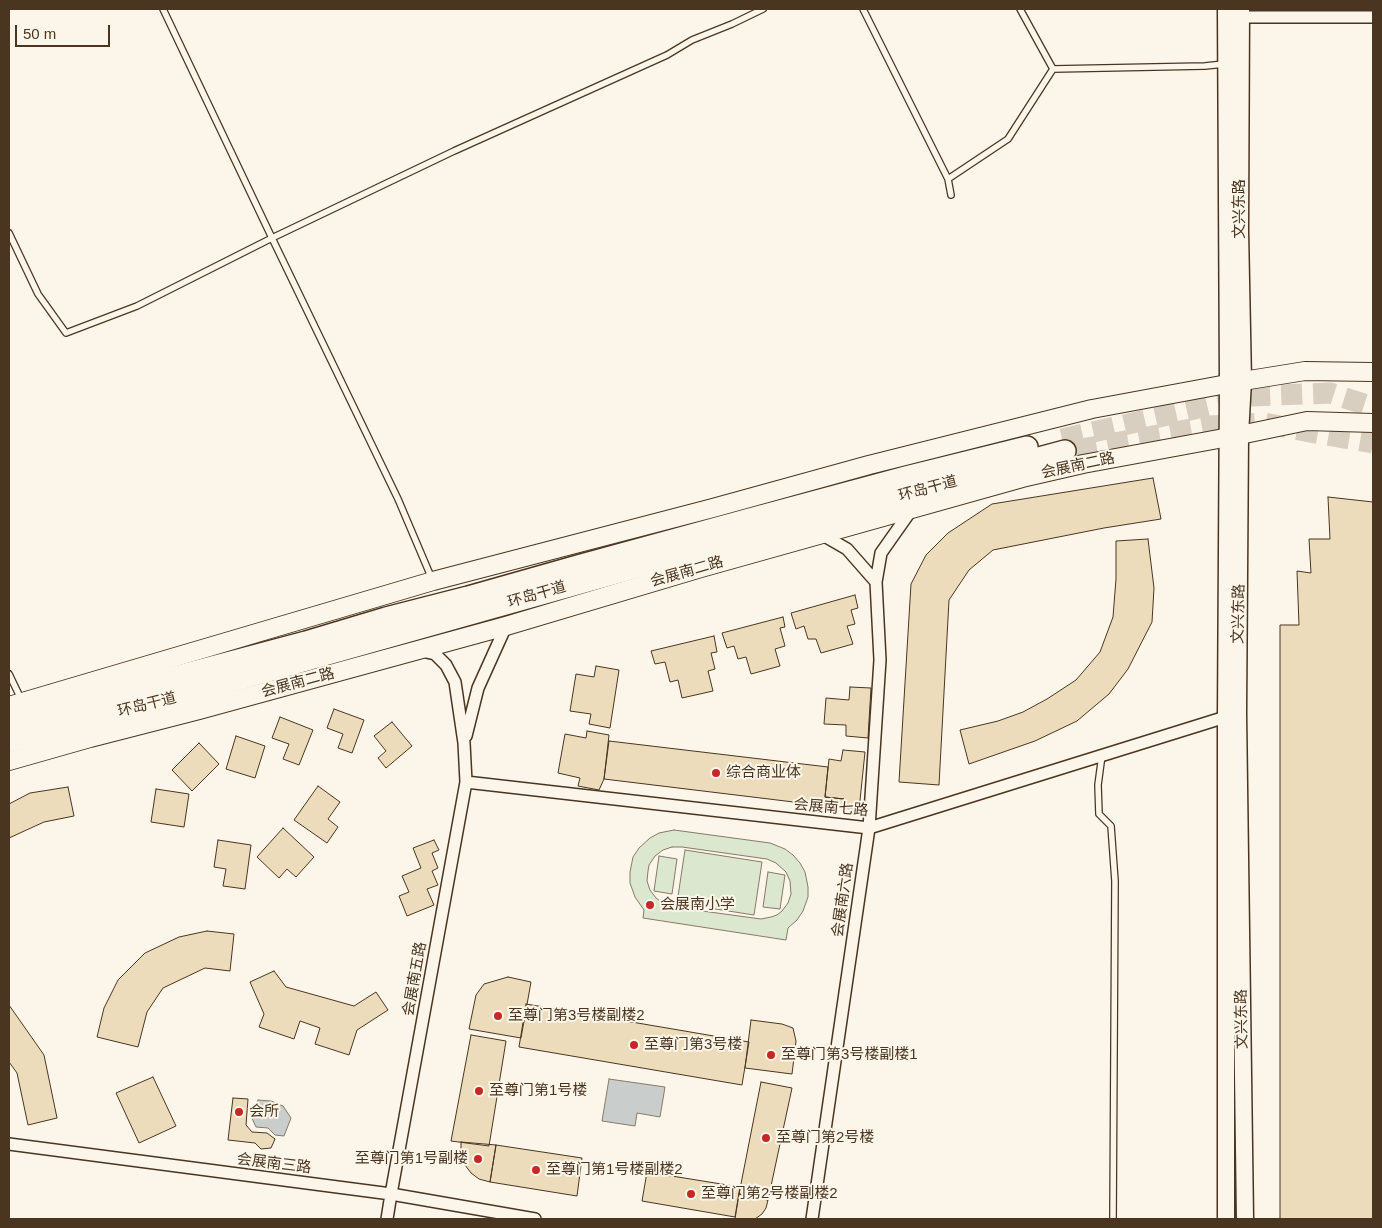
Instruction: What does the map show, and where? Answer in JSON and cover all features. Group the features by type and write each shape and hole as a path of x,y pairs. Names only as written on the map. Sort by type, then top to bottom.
{"highway":[{"name":"环岛干道","path":"9,723 306,642 386,618 468,598 750,518 906,477 1064,445 177,697 9,741"}],"main road":[{"name":"文兴东路","path":"1233,13 1226,64 1235,382"},
{"name":"文兴东路","path":"1226,1219 1234,436 1240,231 1233,13"},
{"path":"15,704 433,581 869,465 1082,412 1235,382 1305,371 1373,372"},
{"name":"会展南二路","path":"9,762 90,738 506,626 821,534 1031,476 1083,464 1307,421 1373,423"},
{"name":"文兴东路","path":"1232,715 1245,1219"}],"street":[{"path":"1233,13 1373,17"},
{"name":"会展南六路","path":"812,1219 868,828 880,660 876,582 881,553 912,509"},
{"path":"821,534 847,550 876,582"},
{"path":"464,743 478,688 506,626"},
{"path":"417,650 435,654 446,665 455,682 464,743"},
{"name":"会展南七路","path":"466,782 868,828 1232,715"},
{"name":"会展南五路","path":"388,1219 466,782 464,743"},
{"name":"会展南三路","path":"9,1144 391,1194 535,1219"}],"lane":[{"path":"163,9 398,499 433,581"},
{"path":"9,233 38,294 66,333 137,306 272,238 454,151 667,55 692,40 763,9"},
{"path":"863,9 948,178 951,195"},
{"path":"1020,9 1052,69"},
{"path":"1052,69 1226,64"},
{"path":"948,178 1008,139 1052,69"},
{"path":"9,674 15,704"},
{"path":"1102,755 1098,785 1099,814 1111,826 1115,880 1113,1219"}],"green space":[{"path":"674,830 770,843 785,849 793,855 805,872 808,897 803,911 788,928 786,940 643,918 644,910 635,897 630,883 630,872 633,857 639,848 659,833","holes":["672,847 767,859 776,863 786,872 790,881 791,894 788,903 777,915 761,919 673,907 664,904 650,890 647,881 649,865 655,856 663,850"]},
{"path":"685,850 762,862 754,915 677,903"},
{"path":"659,856 677,859 672,894 654,891"},
{"path":"768,872 785,875 780,909 763,907"}],"shaded area":[{"path":"609,1079 665,1087 660,1117 637,1113 635,1126 602,1121"},
{"path":"258,1100 271,1101 283,1106 291,1118 284,1136 275,1135 268,1128 256,1127 250,1114"}],"building":[{"path":"1153,478 1161,519 993,550 969,570 949,600 939,785 899,782 911,584 926,555 948,533 992,504"},
{"path":"1328,497 1373,502 1373,1219 1280,1219 1280,625 1299,625 1297,571 1311,573 1309,539 1330,539"},
{"path":"1148,539 1154,588 1152,622 1128,669 1109,694 1077,721 1035,741 969,764 960,730 998,721 1023,712 1047,699 1076,680 1100,652 1113,617 1116,541"},
{"path":"855,595 858,608 851,610 855,624 847,626 853,644 821,653 816,639 808,639 804,626 796,629 791,613"},
{"path":"783,617 785,627 780,628 785,646 775,649 780,666 751,674 746,657 738,659 734,646 727,648 722,633"},
{"path":"714,636 717,652 711,653 715,669 708,671 713,691 682,698 678,680 670,682 665,662 655,664 651,651"},
{"path":"596,666 619,670 610,728 589,724 591,714 570,711 576,674 594,677"},
{"path":"850,687 871,688 868,738 846,736 846,725 824,724 826,698 849,700"},
{"path":"334,709 364,720 352,753 338,748 343,734 327,728"},
{"path":"280,717 313,730 299,765 283,759 289,744 272,738"},
{"path":"392,722 412,746 386,768 378,758 386,751 374,736"},
{"path":"587,731 609,735 604,779 599,790 578,786 580,778 558,773 565,734 586,738"},
{"path":"236,736 265,746 255,778 226,769"},
{"name":"综合商业体","path":"609,741 828,767 825,797 844,799 843,808 604,779"},
{"path":"199,743 219,764 192,791 172,770"},
{"path":"843,750 865,752 859,810 843,808 844,799 825,797 829,759 841,761"},
{"path":"318,786 340,802 328,819 338,827 327,843 294,820"},
{"path":"68,787 74,816 44,822 9,838 9,804 30,793"},
{"path":"156,789 189,794 184,827 151,822"},
{"path":"283,828 314,857 296,877 287,869 279,878 257,857"},
{"path":"218,840 251,845 245,889 223,886 226,869 214,867"},
{"path":"434,840 439,850 432,853 438,868 432,871 438,885 427,889 434,905 407,916 399,896 409,892 402,876 421,868 413,848"},
{"path":"207,931 234,934 230,971 205,968 163,988 147,1012 138,1047 97,1037 104,1008 118,980 145,953 179,937"},
{"path":"274,971 286,987 354,1006 376,992 388,1010 357,1030 349,1055 315,1044 320,1028 300,1021 294,1039 259,1027 264,1014 250,982"},
{"name":"至尊门第3号楼副楼2","path":"508,977 531,982 521,1038 469,1029 476,995 484,984"},
{"name":"至尊门第3号楼","path":"526,1004 749,1042 742,1085 519,1047"},
{"path":"9,1005 44,1055 57,1118 28,1125 17,1073 9,1062"},
{"name":"至尊门第3号楼副楼1","path":"751,1020 782,1024 793,1028 796,1041 792,1074 745,1068"},
{"name":"至尊门第1号楼","path":"471,1035 506,1041 489,1146 451,1141"},
{"path":"153,1077 176,1126 139,1143 116,1093"},
{"name":"至尊门第2号楼","path":"761,1082 792,1088 768,1200 739,1194"},
{"name":"会所","path":"233,1098 248,1099 246,1125 252,1132 267,1133 275,1139 271,1148 261,1149 255,1143 228,1140"},
{"name":"至尊门第1号副楼","path":"461,1142 496,1145 490,1182 479,1179 465,1165 461,1152"},
{"name":"至尊门第1号楼副楼2","path":"496,1145 582,1158 577,1196 490,1182"},
{"name":"至尊门第2号楼副楼2","path":"647,1172 740,1187 735,1217 642,1201"},
{"path":"739,1194 768,1200 762,1214 755,1219 735,1219"}],"tunnel":[{"path":"1062,439 1252,396 1330,393 1373,407"},
{"path":"1076,450 1208,426 1264,423 1373,443"}],"place":[{"name":"综合商业体","path":"716,773"},
{"name":"会展南小学","path":"650,905"},
{"name":"至尊门第3号楼副楼2","path":"498,1016"},
{"name":"至尊门第3号楼","path":"634,1045"},
{"name":"至尊门第3号楼副楼1","path":"771,1055"},
{"name":"至尊门第1号楼","path":"479,1091"},
{"name":"会所","path":"239,1112"},
{"name":"至尊门第2号楼","path":"766,1138"},
{"name":"至尊门第1号副楼","path":"478,1159"},
{"name":"至尊门第1号楼副楼2","path":"536,1170"},
{"name":"至尊门第2号楼副楼2","path":"691,1194"}]}
